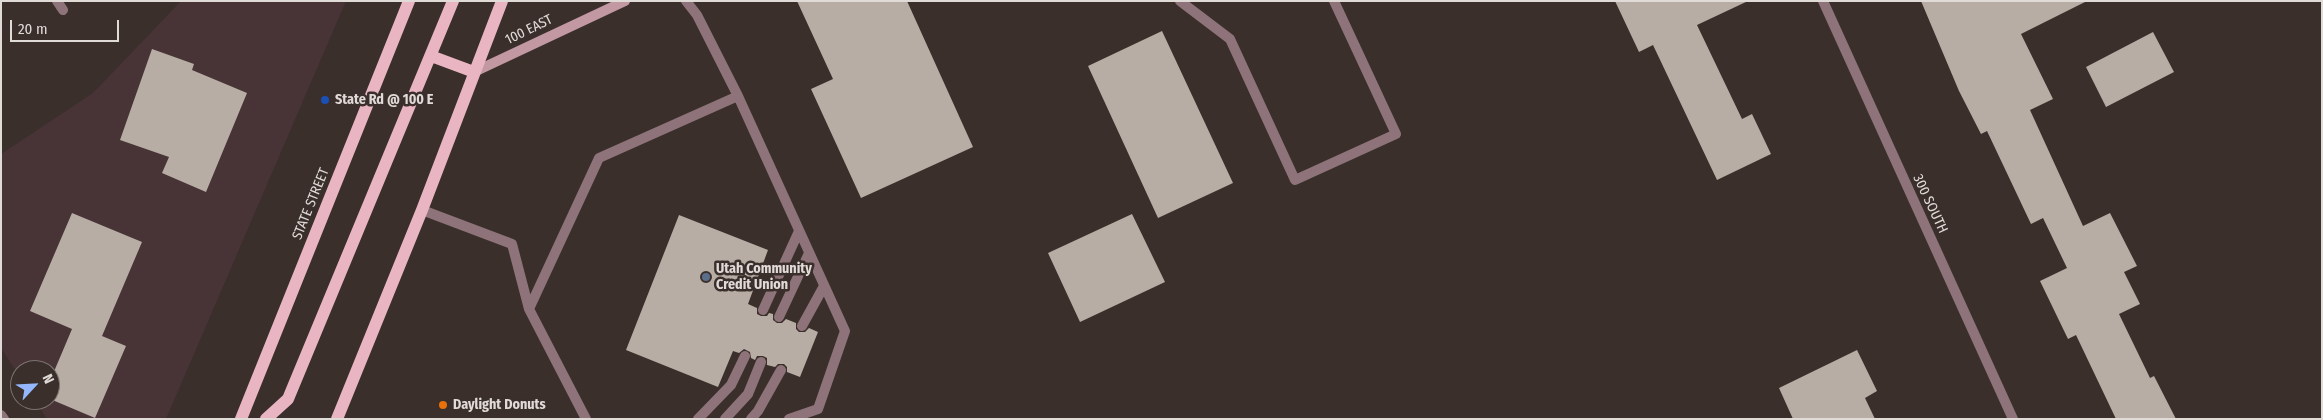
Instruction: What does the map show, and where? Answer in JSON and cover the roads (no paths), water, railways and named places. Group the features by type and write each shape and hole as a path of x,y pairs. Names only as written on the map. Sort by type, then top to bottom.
{"main road":[{"name":"STATE STREET","path":"241,419 408,1"},
{"path":"266,419 288,399 453,1"},
{"path":"337,419 422,210 502,1"},
{"name":"100 EAST","path":"474,72 625,1"},
{"path":"431,56 474,72"}],"street":[{"path":"57,1 63,10"},
{"path":"686,1 697,14 738,96 845,330 818,409 789,419"},
{"path":"1180,1 1230,39 1295,180 1396,134 1334,1"},
{"name":"300 SOUTH","path":"1822,1 2013,419"},
{"path":"529,308 599,158 738,96"},
{"path":"422,210 512,244 529,308 586,419"},
{"path":"763,310 799,231"},
{"path":"779,317 809,253"},
{"path":"802,326 824,286"},
{"path":"698,419 731,385 745,356"},
{"path":"725,419 748,394 761,362"},
{"path":"751,419 758,411 781,370"},
{"path":"1,415 4,419"}],"place":[{"name":"State Rd @ 100 E","path":"325,100"},
{"name":"Utah Community Credit Union","path":"706,277"},
{"name":"Daylight Donuts","path":"443,405"}]}
